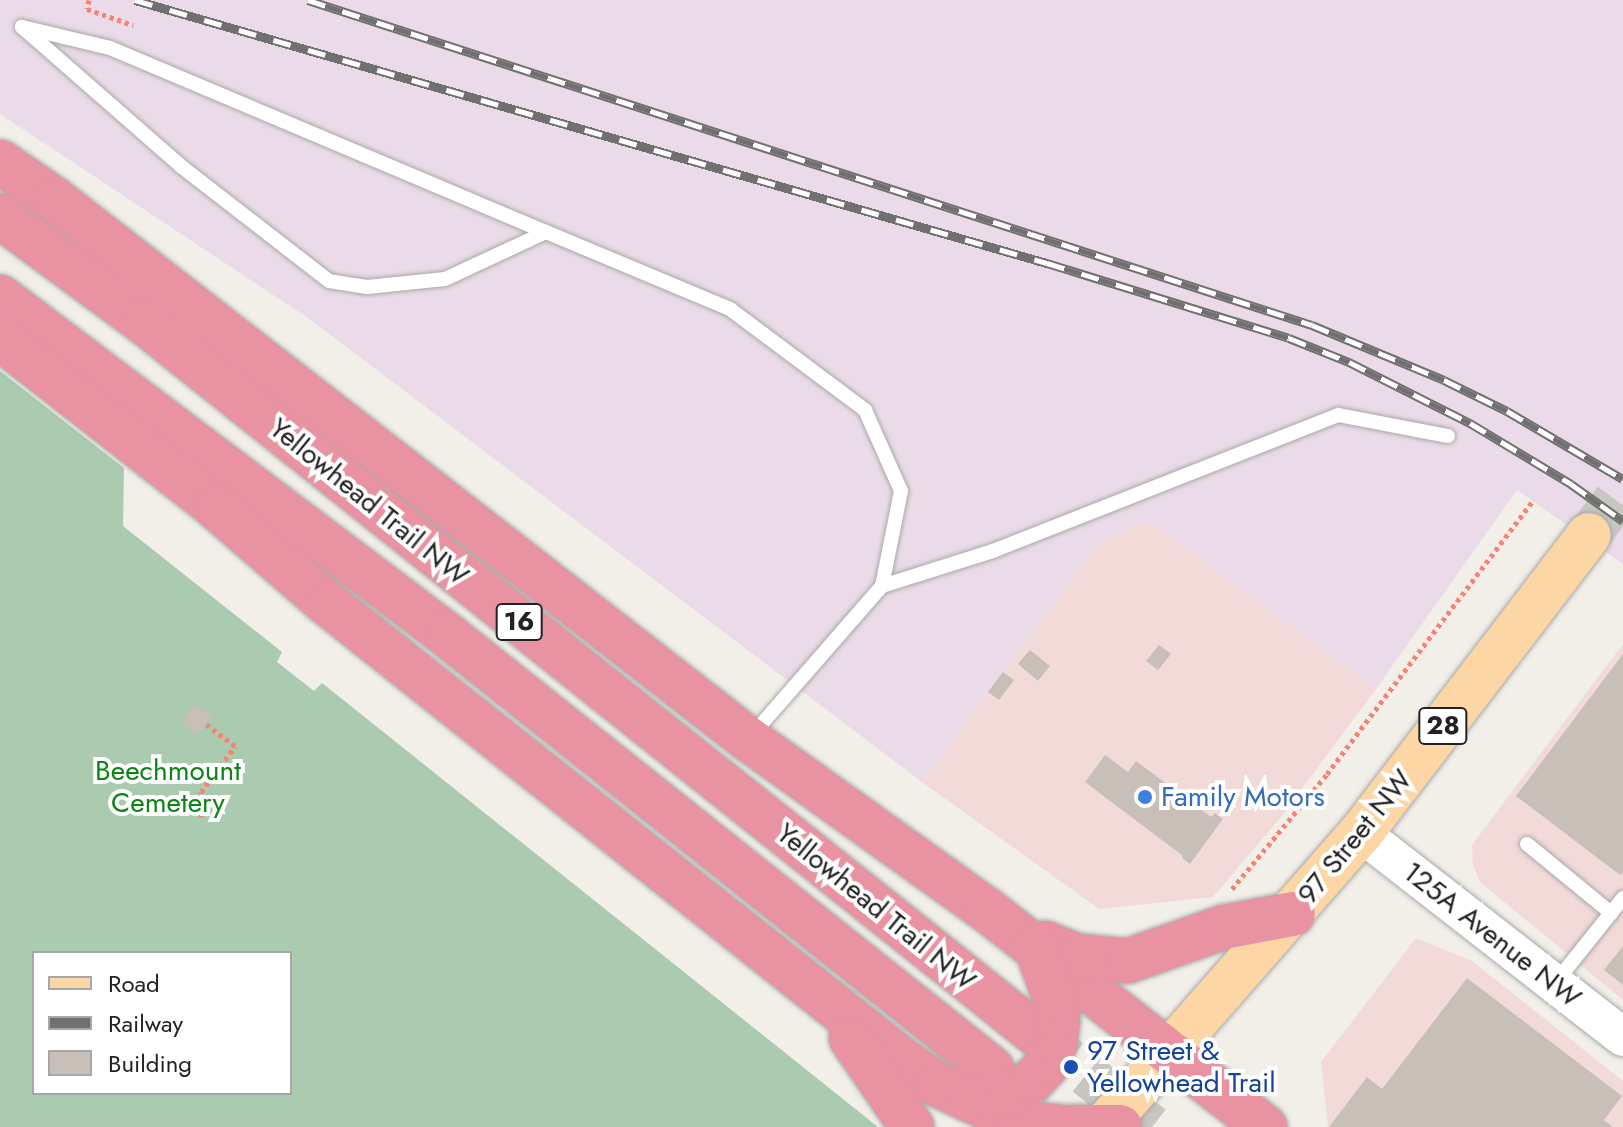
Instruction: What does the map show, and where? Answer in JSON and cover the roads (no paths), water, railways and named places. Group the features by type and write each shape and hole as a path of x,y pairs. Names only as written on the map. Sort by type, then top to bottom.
{"highway":[{"path":"0,162 54,199 748,739 987,910 1265,1127"},
{"name":"Yellowhead Trail NW","path":"0,216 144,322 1035,1033"},
{"name":"Yellowhead Trail NW","path":"0,297 446,634 980,1084"},
{"path":"0,338 216,507 327,603 822,998 938,1085 980,1084 1012,1092 1032,1081 1046,1066 1055,1044 1058,1020 1054,995 1036,947"},
{"path":"987,910 1054,948 1078,956 1128,961 1224,927 1293,914"},
{"path":"822,998 912,1127"},
{"path":"980,1084 1020,1123 1061,1127"}],"main road":[{"name":"97 Street NW","path":"1101,1127 1293,914 1361,833 1589,535"}],"street":[{"name":"125A Avenue NW","path":"1361,833 1623,1037"}],"lane":[{"path":"546,232 445,279 367,287 329,281 182,167 22,27 110,48 730,309 865,410 901,491 882,586 748,739"},
{"path":"882,586 993,551 1338,415 1448,436"},
{"path":"1527,844 1611,913"},
{"path":"1555,984 1623,898"}],"tunnel":[{"path":"1589,535 1623,490"},
{"path":"1035,1033 1152,1127"}],"railway":[{"path":"135,0 1047,263 1289,338 1349,362 1470,423 1571,484 1623,521"},
{"path":"308,0 1312,325 1444,380 1507,411 1623,479"}],"place":[{"name":"Family Motors","path":"1145,797"},
{"name":"97 Street & Yellowhead Trail","path":"1071,1067"}],"park label":[{"name":"Beechmount Cemetery","path":"168,787"}]}
